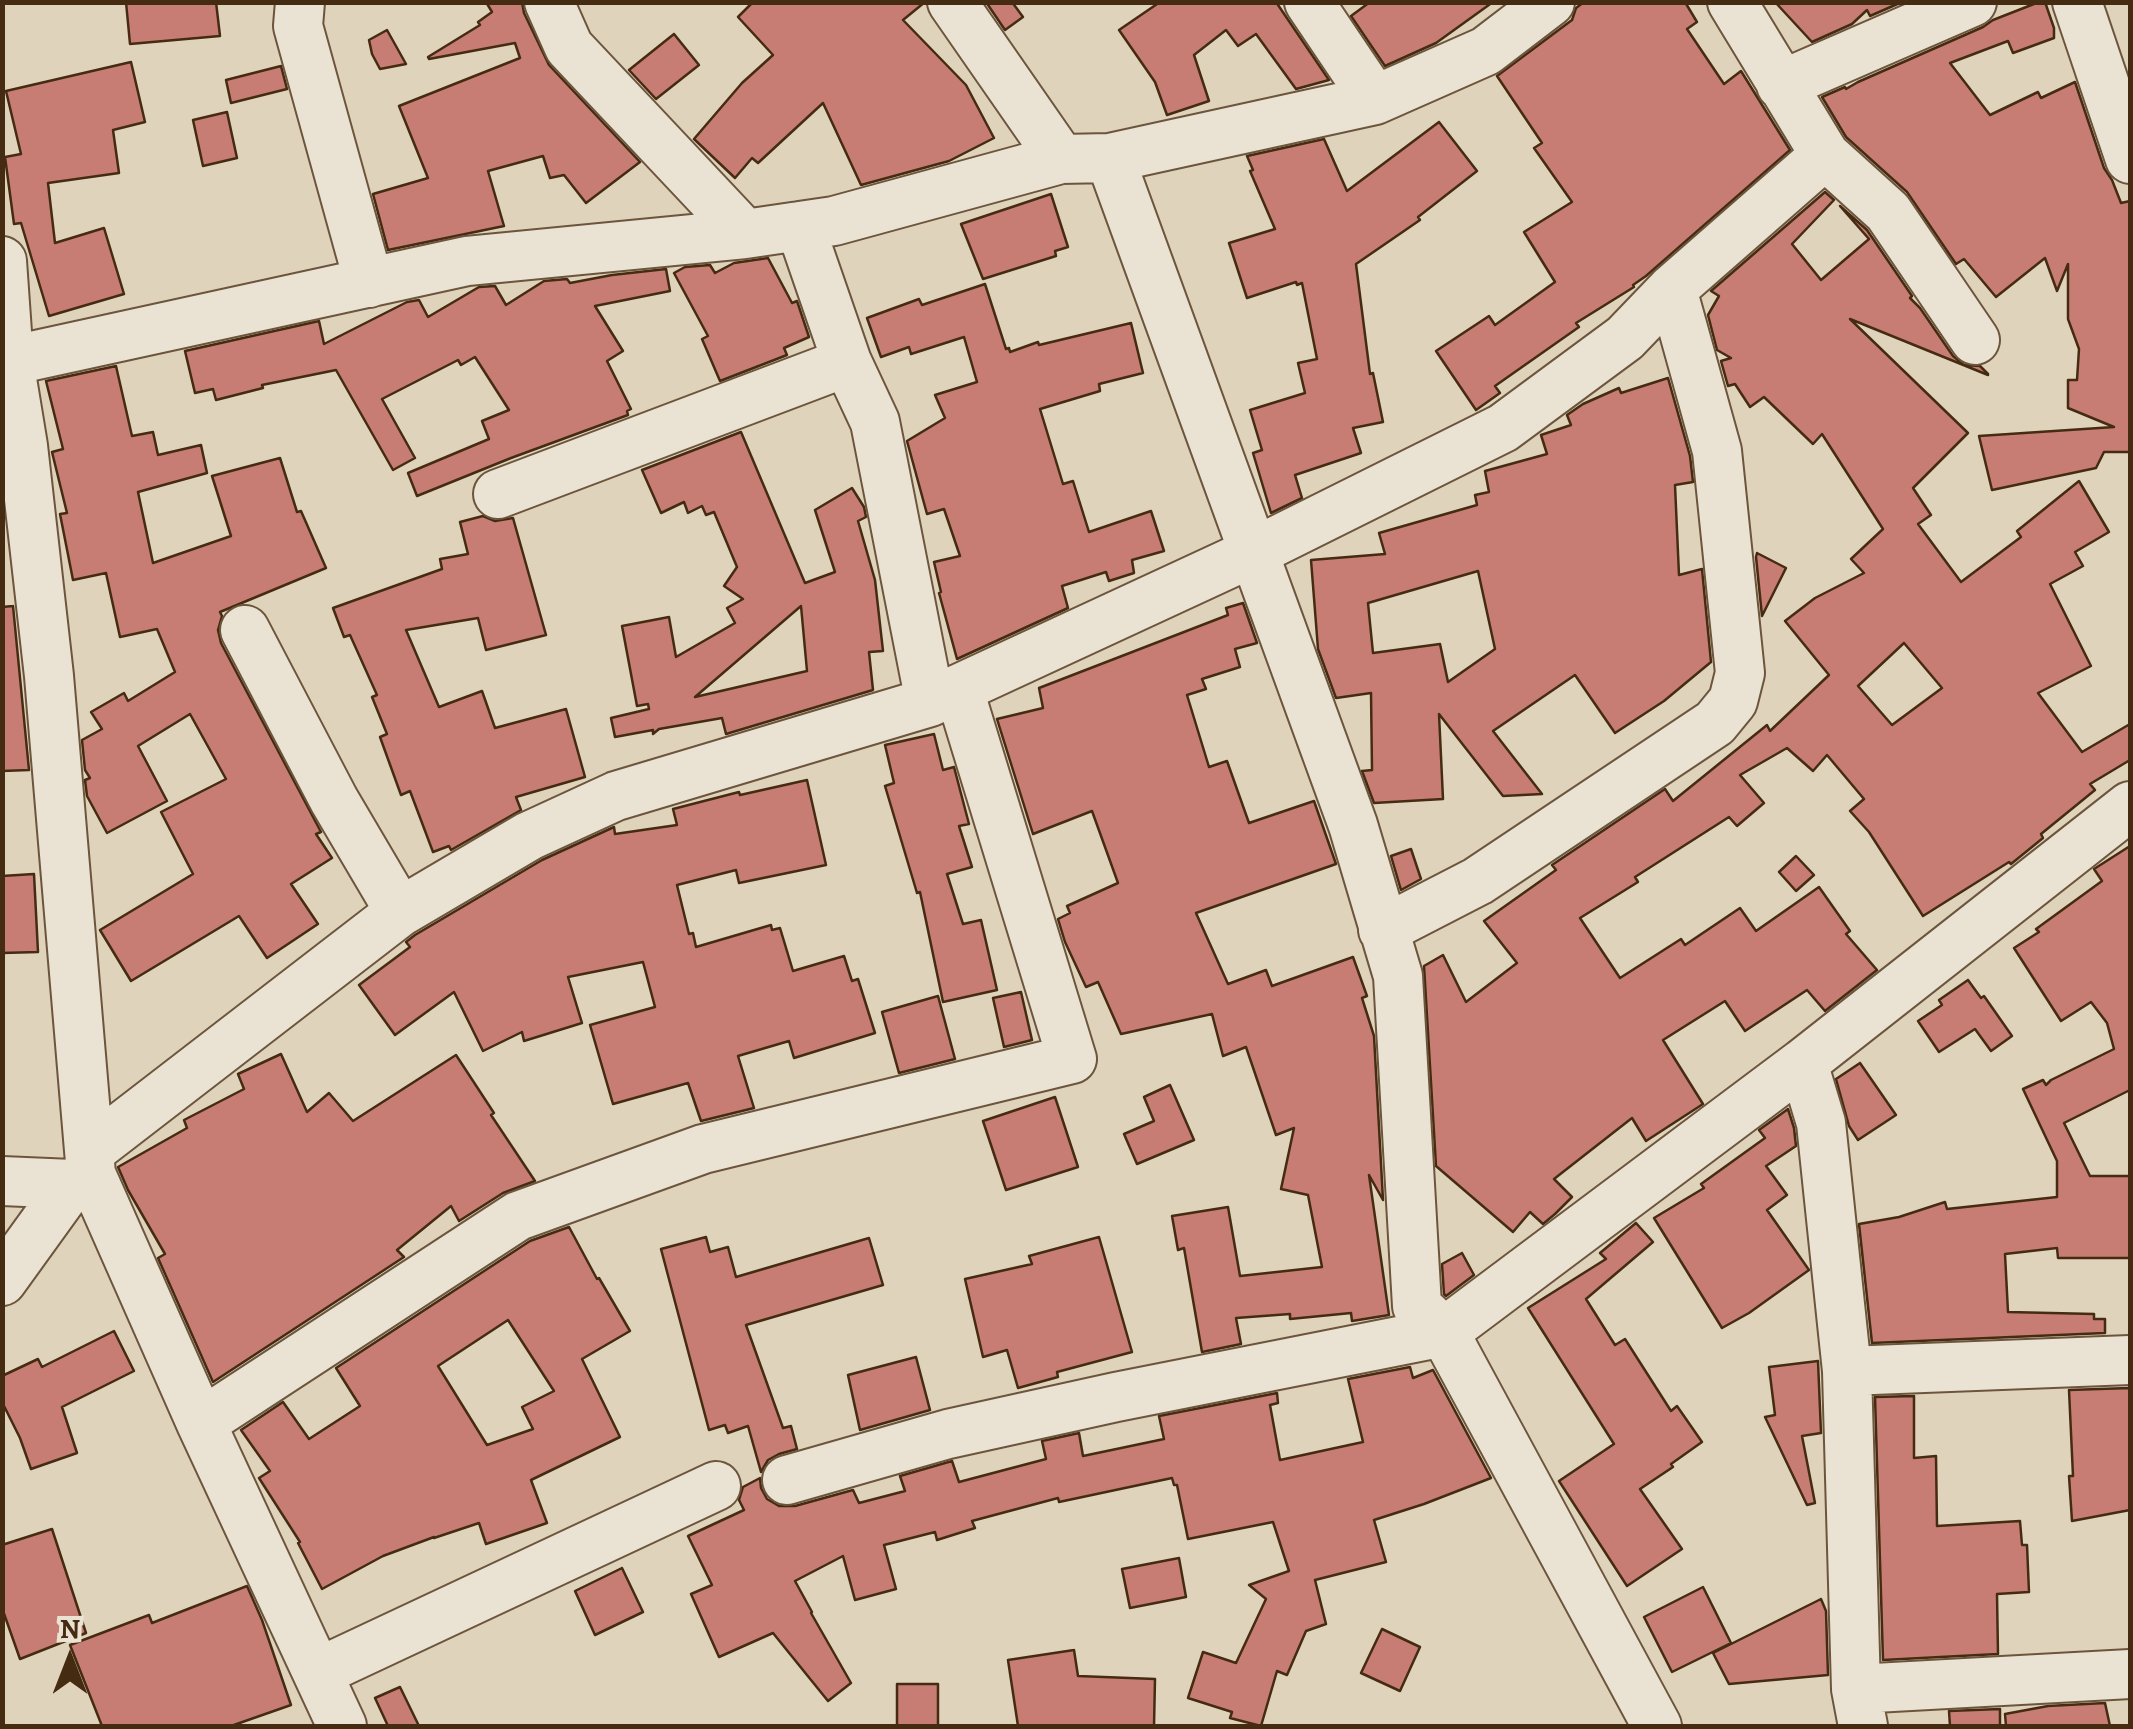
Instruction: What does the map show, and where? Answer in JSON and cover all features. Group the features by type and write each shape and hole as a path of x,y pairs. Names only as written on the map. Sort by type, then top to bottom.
{"street":[{"path":"300,2 298,26 368,283"},
{"path":"549,2 569,46 745,234"},
{"path":"952,2 1061,159"},
{"path":"1309,2 1375,100"},
{"path":"9,361 467,261 745,234 834,221 1061,159 1110,158 1375,100 1486,51 1550,2"},
{"path":"1732,2 1825,154 1888,212 1974,340"},
{"path":"1781,85 1972,2"},
{"path":"2076,2 2130,159"},
{"path":"2,1282 85,1170 400,912 529,836 616,796 945,696 1254,552 1503,428 1626,338 1672,289 1825,154"},
{"path":"1110,158 1353,825 1398,976 1417,1306 1444,1332 1656,1726"},
{"path":"201,1423 518,1216 703,1149 1072,1059 945,696 874,422 847,362 800,226"},
{"path":"2,260 12,448 49,676 85,1170 342,1726"},
{"path":"1383,930 1478,881 1716,723 1733,700 1740,673 1716,452 1672,289"},
{"path":"498,494 847,362"},
{"path":"245,630 334,800 400,912"},
{"path":"787,1480 986,1426 1444,1332 1802,1063 2130,806"},
{"path":"1802,1063 1820,1123 1847,1371 1859,1708 2130,1674"},
{"path":"2,1181 85,1170"},
{"path":"1847,1371 2130,1360"},
{"path":"319,1672 716,1486"}],"building":[{"path":"126,2 216,2 220,36 130,44"},
{"path":"486,2 522,2 549,65 640,162 586,203 564,175 550,178 543,156 488,171 504,226 388,250 373,194 428,178 399,106 520,58 515,43 429,59 480,25 478,22 492,12"},
{"path":"753,2 925,2 903,20 966,85 994,138 949,161 861,185 823,103 758,163 752,158 735,178 694,139 742,83 773,55 738,17"},
{"path":"986,2 1012,2 1023,17 1005,30"},
{"path":"1160,2 1276,2 1329,80 1296,89 1256,34 1238,46 1226,30 1194,55 1209,101 1167,115 1155,82 1119,30"},
{"path":"1370,2 1493,2 1436,43 1385,66 1351,16"},
{"path":"1584,2 1685,2 1697,22 1687,29 1724,84 1741,71 1790,150 1634,287 1576,323 1579,327 1495,386 1500,393 1476,410 1436,351 1489,316 1495,325 1555,282 1524,232 1572,202 1534,148 1542,143 1497,76 1572,20 1576,8"},
{"path":"1775,2 1902,2 1870,16 1867,10 1852,24 1812,42"},
{"path":"2045,2 2054,38 2013,53 2008,41 1950,63 1990,115 2038,92 2041,98 2075,82 2104,168 2121,203 2130,201 2130,452 2104,452 2096,468 1992,490 1979,436 2114,427 2068,408 2068,380 2077,380 2079,349 2068,319 2068,264 2057,291 2045,258 1996,297 1964,259 1956,264 1907,192 1846,137 1822,97"},
{"path":"387,30 406,64 380,69 369,40"},
{"path":"674,34 699,65 656,99 629,70"},
{"path":"131,62 145,122 113,130 119,173 48,183 55,243 104,228 124,294 49,316 21,223 14,224 5,157 21,154 6,91"},
{"path":"281,66 287,89 231,103 226,80"},
{"path":"227,112 237,158 203,166 193,120"},
{"path":"1439,122 1477,171 1418,217 1420,220 1356,264 1370,374 1373,373 1383,422 1353,428 1361,453 1295,475 1302,498 1271,513 1253,453 1262,450 1250,410 1305,393 1298,363 1317,359 1302,283 1247,298 1229,243 1275,229 1247,156 1324,139 1347,191"},
{"path":"1825,192 1834,200 1792,244 1821,280 1869,239 1840,206 1867,230 1953,356 1964,365 1980,366 1988,374 1988,375 1850,319 1968,433 1913,488 1931,515 1918,524 1961,582 2021,537 2017,531 2079,481 2109,532 2075,552 2083,566 2050,584 2091,666 2038,693 2082,752 2130,724 2130,760 2090,784 2095,790 2011,864 1923,916 1869,832 1850,811 1864,799 1827,755 1813,771 1787,748 1740,775 1764,803 1737,826 1729,817 1635,877 1638,882 1580,918 1620,978 1681,939 1685,945 1740,908 1756,931 1819,887 1850,931 1846,934 1877,970 1825,1011 1807,990 1745,1031 1725,1001 1663,1040 1703,1104 1646,1141 1632,1118 1554,1179 1572,1197 1555,1214 1543,1224 1530,1212 1513,1232 1436,1166 1424,966 1443,955 1466,1002 1517,963 1484,921 1556,870 1552,865 1665,789 1673,801 1767,725 1770,731 1829,675 1785,621 1815,598 1864,573 1851,559 1883,529 1822,434 1813,444 1764,397 1750,407 1735,384 1728,386 1721,361 1731,358 1717,350 1708,315 1719,296 1711,291","holes":["1904,643 1942,688 1892,725 1858,686"]},
{"path":"1051,194 1068,247 1055,251 1056,256 983,279 961,224"},
{"path":"768,258 792,303 797,301 809,337 784,348 787,355 720,381 702,339 708,336 674,273 685,267 710,265 715,273 734,263"},
{"path":"666,269 670,291 595,306 623,351 607,361 631,409 628,415 417,496 408,473 489,439 482,421 509,410 475,357 461,365 458,360 382,399 415,458 393,470 336,370 262,385 263,388 216,400 213,389 195,393 185,351 319,321 324,344 407,302 419,300 428,317 479,287 495,286 506,305 544,281 567,279 570,283"},
{"path":"985,284 1010,352 1038,342 1039,345 1131,323 1143,373 1099,384 1100,391 1040,409 1063,484 1073,481 1089,532 1151,511 1164,551 1132,560 1134,573 1109,581 1106,572 1062,586 1068,608 957,659 934,562 960,556 944,509 927,514 907,441 945,418 935,395 977,382 964,337 911,354 909,347 881,357 867,318 919,299 922,305"},
{"path":"116,366 132,436 153,432 158,455 201,445 207,473 138,492 153,563 231,536 212,476 280,458 297,512 301,511 326,568 220,612 218,630 221,643 321,832 316,834 332,858 291,884 318,924 267,958 239,916 131,981 100,930 193,874 161,812 226,779 190,714 138,746 167,801 107,833 87,796 85,780 90,778 85,770 82,740 102,729 91,712 124,693 128,701 175,672 157,629 120,637 106,573 73,580 60,514 67,513 52,452 63,449 46,381"},
{"path":"1668,378 1690,456 1693,482 1675,485 1679,575 1702,569 1711,662 1664,701 1615,733 1575,675 1493,731 1542,794 1503,796 1439,714 1443,799 1374,803 1362,771 1372,770 1371,693 1336,698 1318,649 1311,560 1385,554 1379,533 1477,505 1475,495 1489,492 1485,471 1547,454 1541,435 1571,425 1567,415 1583,404 1619,388 1621,393","holes":["1478,571 1495,649 1448,682 1440,644 1373,653 1368,603"]},
{"path":"741,432 805,583 835,572 815,510 852,488 866,517 858,521 875,580 883,651 869,652 873,690 726,734 722,718 659,729 653,734 653,730 615,737 611,718 649,709 648,704 637,706 622,626 669,617 676,657 735,623 727,608 743,599 724,586 737,567 714,512 706,515 702,506 688,513 684,502 661,513 642,470","holes":["801,606 807,671 695,697"]},
{"path":"483,516 495,521 513,518 546,635 486,650 478,618 406,630 439,707 482,691 495,728 566,709 585,777 516,797 521,810 451,850 449,846 433,852 410,791 401,795 380,737 387,734 372,697 377,695 350,635 344,637 333,608 442,569 440,559 468,554 460,522"},
{"path":"1757,553 1786,568 1762,616 1756,557"},
{"path":"1243,603 1257,643 1235,649 1240,667 1202,679 1206,689 1187,695 1209,767 1227,761 1249,823 1314,801 1336,864 1196,913 1228,984 1266,970 1272,986 1353,957 1367,996 1362,998 1374,1036 1383,1200 1369,1175 1389,1315 1352,1321 1351,1313 1290,1319 1290,1314 1236,1318 1241,1344 1202,1352 1184,1248 1178,1250 1172,1216 1228,1207 1240,1276 1322,1267 1308,1195 1281,1189 1294,1128 1276,1135 1246,1047 1223,1056 1212,1014 1121,1034 1098,982 1086,987 1058,919 1070,913 1067,906 1118,883 1092,811 1033,834 997,719 1043,708 1039,688 1228,615 1226,608"},
{"path":"13,606 29,770 2,771 2,607"},
{"path":"934,734 943,770 954,767 969,824 959,826 972,867 947,874 963,924 981,920 997,990 943,1002 920,892 917,893 885,786 894,783 885,745"},
{"path":"807,780 826,865 739,883 736,870 677,885 696,947 771,925 772,930 780,928 793,971 844,956 852,981 858,979 875,1033 794,1058 789,1041 738,1056 754,1108 701,1121 688,1083 613,1104 590,1025 655,1007 643,962 568,977 582,1023 524,1041 522,1032 483,1051 454,992 395,1035 359,985 410,947 406,942 415,935 542,860 614,827 615,834 677,825 673,809"},
{"path":"2130,846 2130,1090 2064,1123 2090,1176 2130,1176 2130,1258 2058,1258 2057,1248 2005,1254 2008,1312 2094,1314 2094,1319 2105,1319 2105,1333 1872,1343 1859,1224 1899,1217 1945,1202 1947,1209 2057,1197 2057,1161 2023,1089 2043,1080 2046,1085 2114,1049 2107,1023 2091,1002 2061,1021 2014,948 2102,881 2094,869"},
{"path":"1411,849 1421,879 1401,890 1391,856"},
{"path":"1796,856 1814,875 1796,891 1779,872"},
{"path":"34,874 38,952 2,953 2,876"},
{"path":"1968,980 2012,1036 1991,1051 1975,1029 1939,1052 1918,1021"},
{"path":"1021,992 1032,1040 1004,1047 993,998"},
{"path":"938,996 955,1059 899,1073 882,1012"},
{"path":"281,1054 307,1112 329,1093 353,1121 456,1055 535,1181 503,1193 459,1221 451,1206 397,1250 404,1257 213,1382 158,1258 165,1254 118,1167 187,1128 184,1120 244,1089 238,1074"},
{"path":"1860,1063 1896,1115 1858,1140 1849,1126 1836,1079"},
{"path":"1170,1085 1194,1140 1137,1164 1124,1134 1154,1121 1144,1097"},
{"path":"1055,1097 1078,1167 1006,1190 983,1121"},
{"path":"1788,1109 1796,1146 1766,1166 1787,1195 1767,1210 1809,1270 1722,1328 1654,1218 1704,1188 1701,1184 1765,1138 1759,1130"},
{"path":"1636,1223 1653,1242 1586,1299 1615,1345 1625,1339 1671,1411 1677,1406 1702,1442 1640,1489 1682,1549 1627,1586 1559,1481 1614,1444 1528,1308 1606,1259 1600,1253"},
{"path":"569,1227 630,1331 582,1359 620,1437 531,1480 547,1523 486,1544 479,1523 383,1556 322,1589 300,1542 259,1478 270,1471 241,1430 283,1402 309,1439 360,1406 336,1368 530,1241","holes":["508,1320 554,1391 522,1407 533,1429 487,1445 438,1366"]},
{"path":"706,1237 710,1252 728,1247 736,1277 869,1238 883,1285 746,1325 783,1428 791,1426 797,1449 768,1460 761,1472 748,1426 728,1433 725,1425 709,1430 661,1249"},
{"path":"1099,1237 1132,1352 1057,1372 1058,1377 1018,1388 1007,1350 983,1357 965,1279 1032,1264 1029,1256"},
{"path":"1462,1253 1474,1275 1446,1296 1442,1264"},
{"path":"114,1331 134,1371 62,1407 77,1453 31,1469 2,1402 2,1376 38,1359 42,1367"},
{"path":"916,1357 930,1410 860,1430 848,1375"},
{"path":"1818,1361 1821,1433 1802,1436 1815,1503 1807,1505 1765,1417 1775,1415 1769,1367"},
{"path":"1410,1367 1413,1378 1433,1370 1491,1478 1374,1520 1386,1562 1315,1580 1326,1624 1306,1631 1287,1675 1277,1671 1261,1726 1230,1718 1232,1712 1188,1698 1203,1652 1236,1663 1266,1599 1249,1585 1289,1571 1273,1522 1188,1539 1177,1485 1172,1478 1059,1502 1058,1498 972,1521 975,1528 937,1540 935,1532 884,1545 896,1589 855,1600 843,1556 795,1581 851,1683 828,1701 773,1633 719,1657 691,1594 712,1585 688,1536 744,1510 739,1500 743,1487 760,1478 767,1499 779,1506 795,1506 853,1490 859,1503 905,1491 900,1476 952,1461 959,1482 1046,1459 1042,1441 1079,1433 1083,1456 1164,1439 1159,1416 1277,1393 1278,1403 1270,1405 1280,1460 1363,1442 1348,1379"},
{"path":"2130,1388 2130,1510 2072,1521 2069,1390"},
{"path":"1914,1396 1914,1458 1936,1456 1937,1526 2020,1521 2022,1545 2027,1545 2029,1592 1997,1594 1998,1654 1883,1660 1875,1397"},
{"path":"52,1529 86,1633 20,1659 2,1608 2,1545"},
{"path":"1179,1558 1186,1597 1130,1608 1122,1569"},
{"path":"622,1568 643,1612 595,1635 575,1591"},
{"path":"247,1586 291,1705 231,1726 102,1726 70,1645 149,1615 152,1623"},
{"path":"1703,1587 1731,1643 1672,1672 1644,1617"},
{"path":"1821,1599 1826,1611 1828,1675 1729,1684 1713,1653"},
{"path":"1382,1629 1420,1647 1400,1691 1361,1673"},
{"path":"1074,1650 1078,1676 1155,1679 1154,1726 1018,1726 1008,1660"},
{"path":"897,1684 938,1684 938,1726 897,1726"},
{"path":"400,1687 419,1726 388,1726 375,1698"},
{"path":"2105,1703 2110,1726 2006,1726 2005,1714 2048,1706"},
{"path":"2000,1709 2000,1726 1950,1726 1949,1711"}]}
